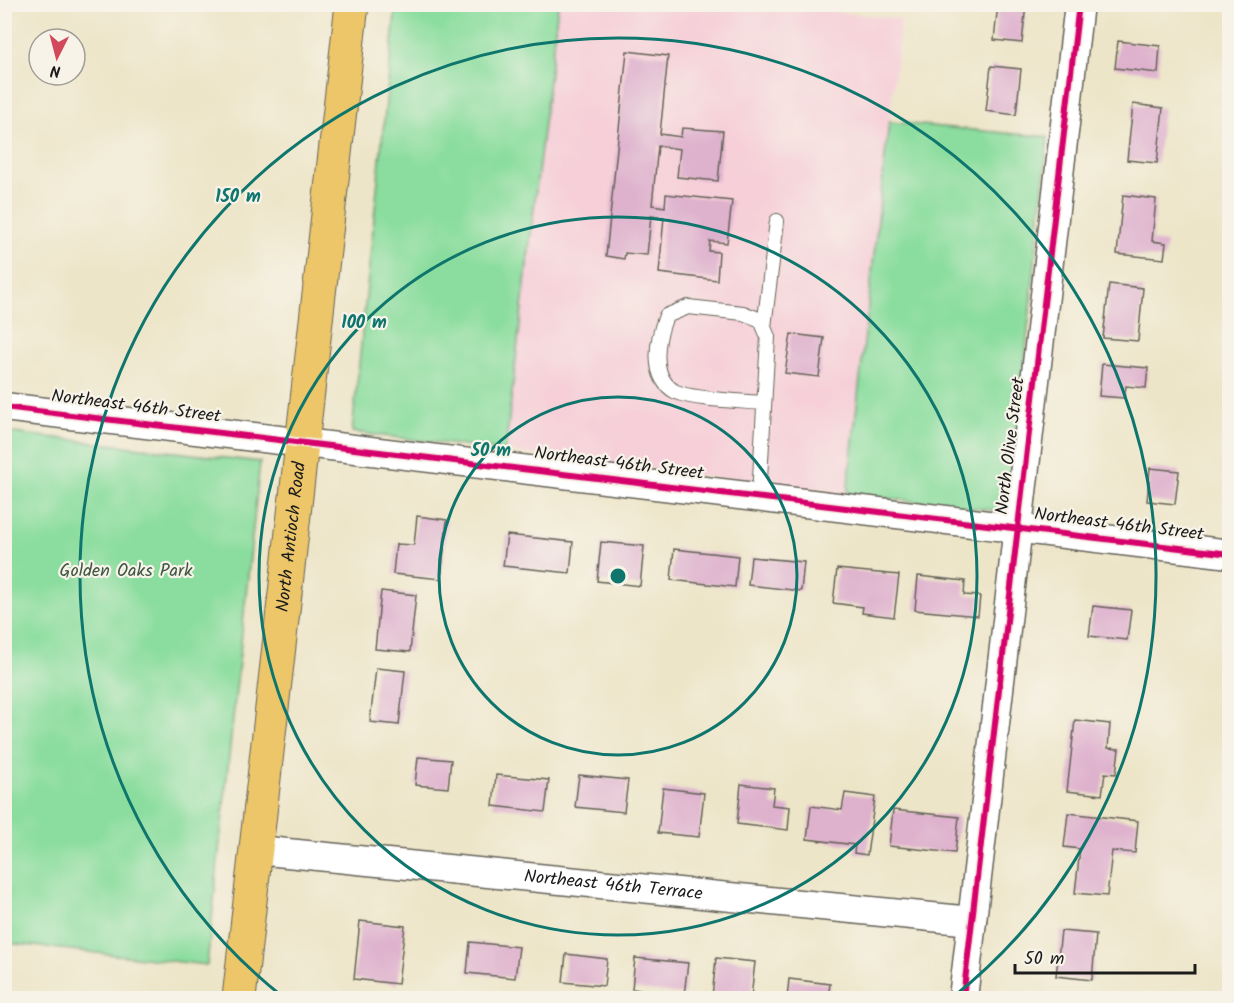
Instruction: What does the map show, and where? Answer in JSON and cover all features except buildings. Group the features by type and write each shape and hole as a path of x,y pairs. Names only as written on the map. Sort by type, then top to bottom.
{"main road":[{"name":"North Antioch Road","path":"239,999 352,4"}],"street":[{"name":"North Olive Street","path":"963,999 1079,4"},
{"name":"Northeast 46th Street","path":"4,407 303,441 1230,554"},
{"name":"Northeast 46th Terrace","path":"257,850 972,921"}],"lane":[{"path":"764,327 777,221"},
{"path":"759,496 768,337 761,320 743,313 688,307 666,316 659,333 658,365 665,383 675,391 688,395 764,404"}],"shaded area":[{"path":"766,4 901,19 847,494 505,451 558,5"}],"green space":[{"path":"396,5 558,5 505,451 352,432"},
{"path":"889,122 1048,137 1009,512 847,494"},
{"name":"Golden Oaks Park","path":"5,432 260,462 207,965 7,943 5,959"}],"cycle path":[{"path":"963,998 1079,4"},
{"path":"4,407 1230,554"}]}
